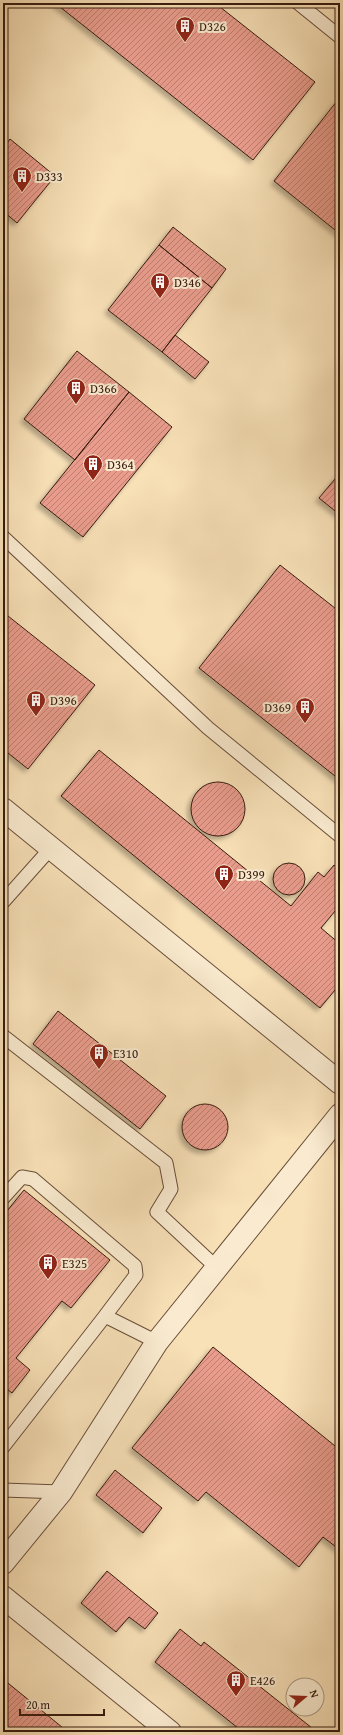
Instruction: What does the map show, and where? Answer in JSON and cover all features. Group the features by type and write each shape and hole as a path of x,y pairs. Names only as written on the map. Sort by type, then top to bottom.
{"street":[{"path":"3,809 340,1083"},
{"path":"3,1563 61,1492 157,1342 340,1115"},
{"path":"3,1597 170,1732"}],"lane":[{"path":"298,3 340,37"},
{"path":"3,537 208,728 340,836"},
{"path":"3,902 51,848"},
{"path":"3,1036 166,1163 171,1189 157,1212 217,1268"},
{"path":"3,1198 22,1177 33,1179 135,1266 136,1275 3,1447"},
{"path":"105,1316 157,1342"},
{"path":"3,1490 61,1492"}],"building":[{"name":"D326","path":"55,3 215,3 315,82 253,160"},
{"path":"337,101 340,103 340,234 274,181"},
{"name":"D333","path":"10,139 55,176 17,223 3,211 3,148"},
{"path":"173,227 226,269 212,288 159,245"},
{"name":"D346","path":"159,245 212,288 162,352 108,310"},
{"path":"175,335 209,362 195,379 162,352"},
{"name":"D366","path":"77,351 129,392 75,460 24,419"},
{"name":"D364","path":"129,392 172,427 83,537 40,503"},
{"path":"340,473 340,515 319,498"},
{"name":"D369","path":"280,565 340,612 340,780 199,668"},
{"name":"D396","path":"3,612 95,685 28,769 3,749"},
{"name":"D399","path":"99,750 291,906 318,872 324,877 334,865 340,870 340,905 321,928 340,944 340,984 320,1008 61,796"},
{"path":"213,782 223,782 233,786 241,794 245,804 245,814 241,824 233,832 223,836 213,836 203,832 195,824 191,814 191,804 195,794 203,786"},
{"path":"286,863 292,863 302,870 305,879 304,885 298,892 292,895 286,895 276,888 273,882 273,876 280,866"},
{"name":"E310","path":"58,1011 166,1096 140,1129 33,1044"},
{"path":"205,1104 218,1108 224,1114 228,1127 224,1140 218,1146 205,1150 192,1146 186,1140 182,1127 186,1114 192,1108"},
{"name":"E325","path":"24,1190 110,1260 71,1308 62,1301 16,1358 30,1370 12,1393 3,1386 3,1216"},
{"path":"213,1347 340,1450 340,1550 323,1537 299,1567 206,1492 198,1501 132,1448"},
{"path":"115,1470 162,1508 143,1533 96,1495"},
{"path":"107,1571 158,1613 145,1629 129,1617 116,1632 81,1603"},
{"name":"E426","path":"180,1629 201,1646 204,1642 285,1707 285,1717 298,1717 317,1732 243,1732 155,1662"},
{"path":"3,1679 68,1732 3,1732"}],"place":[{"name":"D326","path":"185,43"},
{"name":"D333","path":"22,193"},
{"name":"D346","path":"160,299"},
{"name":"D366","path":"76,405"},
{"name":"D364","path":"93,481"},
{"name":"D396","path":"36,717"},
{"name":"D369","path":"305,724"},
{"name":"D399","path":"224,891"},
{"name":"E310","path":"99,1070"},
{"name":"E325","path":"48,1280"},
{"name":"E426","path":"236,1697"}]}
